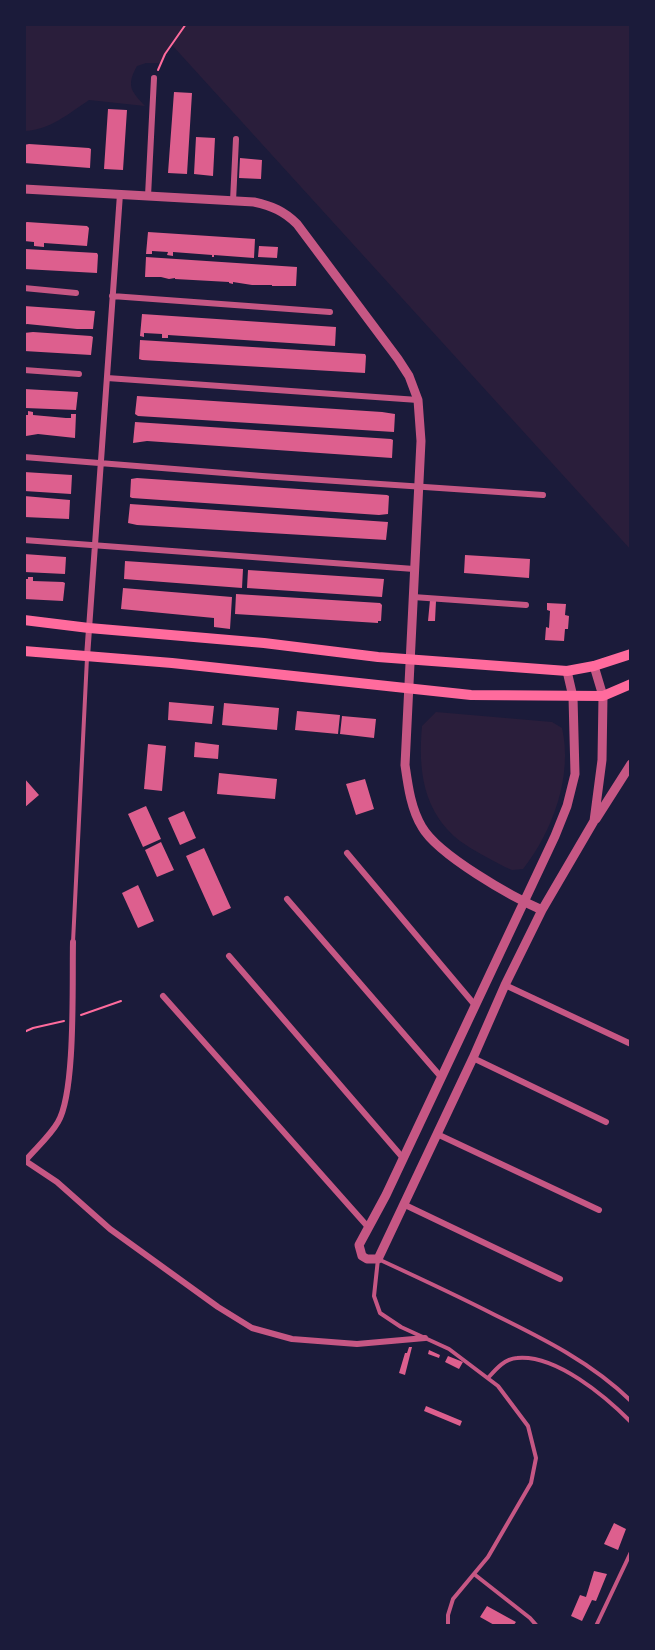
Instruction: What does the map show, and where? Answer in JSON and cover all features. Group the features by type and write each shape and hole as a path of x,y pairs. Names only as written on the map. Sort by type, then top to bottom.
{"main road":[{"path":"24,620 89,628 264,642 410,660 567,671 594,666 631,654"},
{"path":"24,651 172,663 471,695 603,696 631,684"}],"street":[{"path":"148,196 154,78"},
{"path":"233,201 236,139"},
{"path":"24,189 271,205 297,224 398,359 409,376 418,400 421,441 405,765 411,799 422,828 444,851 524,902 542,910"},
{"path":"87,657 120,194"},
{"path":"24,288 76,293"},
{"path":"112,296 330,312"},
{"path":"24,370 79,374"},
{"path":"107,378 418,400"},
{"path":"24,457 543,495"},
{"path":"24,540 414,569"},
{"path":"413,597 526,605"},
{"path":"594,666 603,696 602,760 594,821"},
{"path":"567,671 573,697 575,774 563,816 403,1158 359,1245 362,1256 378,1259 542,910 594,821 631,764"},
{"path":"348,853 474,1004"},
{"path":"287,899 441,1077"},
{"path":"73,942 69,1062 64,1103 59,1121 25,1160 57,1182 110,1229 218,1307 252,1328 292,1339 357,1344 425,1338"},
{"path":"229,956 403,1158"},
{"path":"505,985 631,1044"},
{"path":"163,996 368,1227"},
{"path":"472,1058 606,1122"},
{"path":"437,1134 599,1210"},
{"path":"403,1204 560,1279"}],"lane":[{"path":"73,942 87,657"},
{"path":"448,1626 448,1615 453,1599 488,1557 531,1483 536,1458 528,1426 498,1386 449,1349 401,1327 380,1313 374,1296 378,1259 538,1336 585,1364 631,1401"},
{"path":"488,1378 502,1363 516,1358 536,1359 568,1372 610,1401 631,1422"},
{"path":"596,1626 631,1552"},
{"path":"474,1574 537,1626"}],"path":[{"path":"154,78 165,54 186,24"}],"shaded area":[{"path":"24,24 631,24 631,550 172,45 161,63 146,63 137,66 131,83 132,88 145,106 89,100 66,116 42,128 24,131"},
{"path":"436,712 552,722 562,728 565,765 558,802 543,838 523,869 512,870 471,848 448,830 438,817 426,789 421,758 422,726"}],"building":[{"path":"174,92 192,93 187,174 168,173"},
{"path":"108,109 127,110 123,170 104,169"},
{"path":"196,137 215,138 213,176 194,174"},
{"path":"24,145 89,148 91,149 90,168 24,163"},
{"path":"240,158 262,160 261,179 239,178"},
{"path":"24,223 87,226 89,228 87,246 44,243 44,247 34,246 34,242 24,241"},
{"path":"148,232 255,239 254,258 214,255 212,257 212,255 173,252 173,256 167,255 168,252 152,251 152,254 146,254"},
{"path":"259,246 278,247 277,258 258,257"},
{"path":"25,249 97,253 97,273 24,269"},
{"path":"146,257 297,267 296,286 145,277"},
{"path":"24,306 95,311 93,329 24,325"},
{"path":"142,314 336,327 335,346 168,335 168,338 162,338 162,334 144,333 144,337 140,336"},
{"path":"24,333 91,336 93,337 91,355 24,351"},
{"path":"140,340 365,354 365,373 142,360 139,359"},
{"path":"24,389 78,392 76,410 25,408"},
{"path":"137,396 382,412 395,414 394,432 138,416 135,414"},
{"path":"28,411 33,412 33,415 66,418 71,418 71,414 76,414 75,438 38,434 26,436 24,434 24,415 28,415"},
{"path":"135,422 391,439 393,440 392,458 147,441 133,443"},
{"path":"24,472 72,475 71,494 24,491"},
{"path":"131,479 387,495 389,496 388,514 132,498 130,497"},
{"path":"24,496 70,500 69,519 24,517"},
{"path":"130,504 388,522 386,540 137,525 128,523"},
{"path":"24,554 66,557 65,574 24,572"},
{"path":"465,555 530,559 529,578 464,573"},
{"path":"125,561 243,569 242,588 124,579"},
{"path":"248,570 384,579 382,597 247,588"},
{"path":"33,577 33,581 65,583 63,601 24,599 24,579"},
{"path":"123,588 232,597 230,629 214,627 214,618 121,609"},
{"path":"236,594 380,603 382,605 381,621 378,623 235,614"},
{"path":"430,600 436,601 435,621 428,621"},
{"path":"547,603 566,604 565,615 569,616 564,641 545,640 546,627 549,628 550,611 547,610"},
{"path":"169,702 214,706 212,724 168,720"},
{"path":"224,703 279,708 277,730 222,725"},
{"path":"297,711 340,715 338,734 295,730"},
{"path":"342,716 376,719 374,738 340,734"},
{"path":"195,742 219,745 218,759 194,757"},
{"path":"148,744 166,746 162,791 144,789"},
{"path":"219,773 277,779 275,799 217,794"},
{"path":"24,778 39,795 24,808"},
{"path":"365,779 374,809 356,815 346,784"},
{"path":"146,806 161,839 143,847 128,814"},
{"path":"184,811 196,838 180,845 168,818"},
{"path":"161,842 174,870 157,877 145,850"},
{"path":"204,848 231,908 213,916 186,856"},
{"path":"138,885 154,921 138,928 122,893"},
{"path":"409,1347 412,1347 405,1375 399,1373"},
{"path":"429,1350 440,1355 439,1358 428,1354"},
{"path":"448,1356 463,1362 459,1369 445,1362"},
{"path":"426,1406 462,1421 460,1426 424,1411"},
{"path":"614,1523 626,1529 618,1550 604,1544"},
{"path":"594,1571 607,1574 596,1601 592,1600 582,1621 571,1616 580,1595 586,1597"},
{"path":"487,1606 516,1622 513,1626 496,1626 480,1617"}]}
